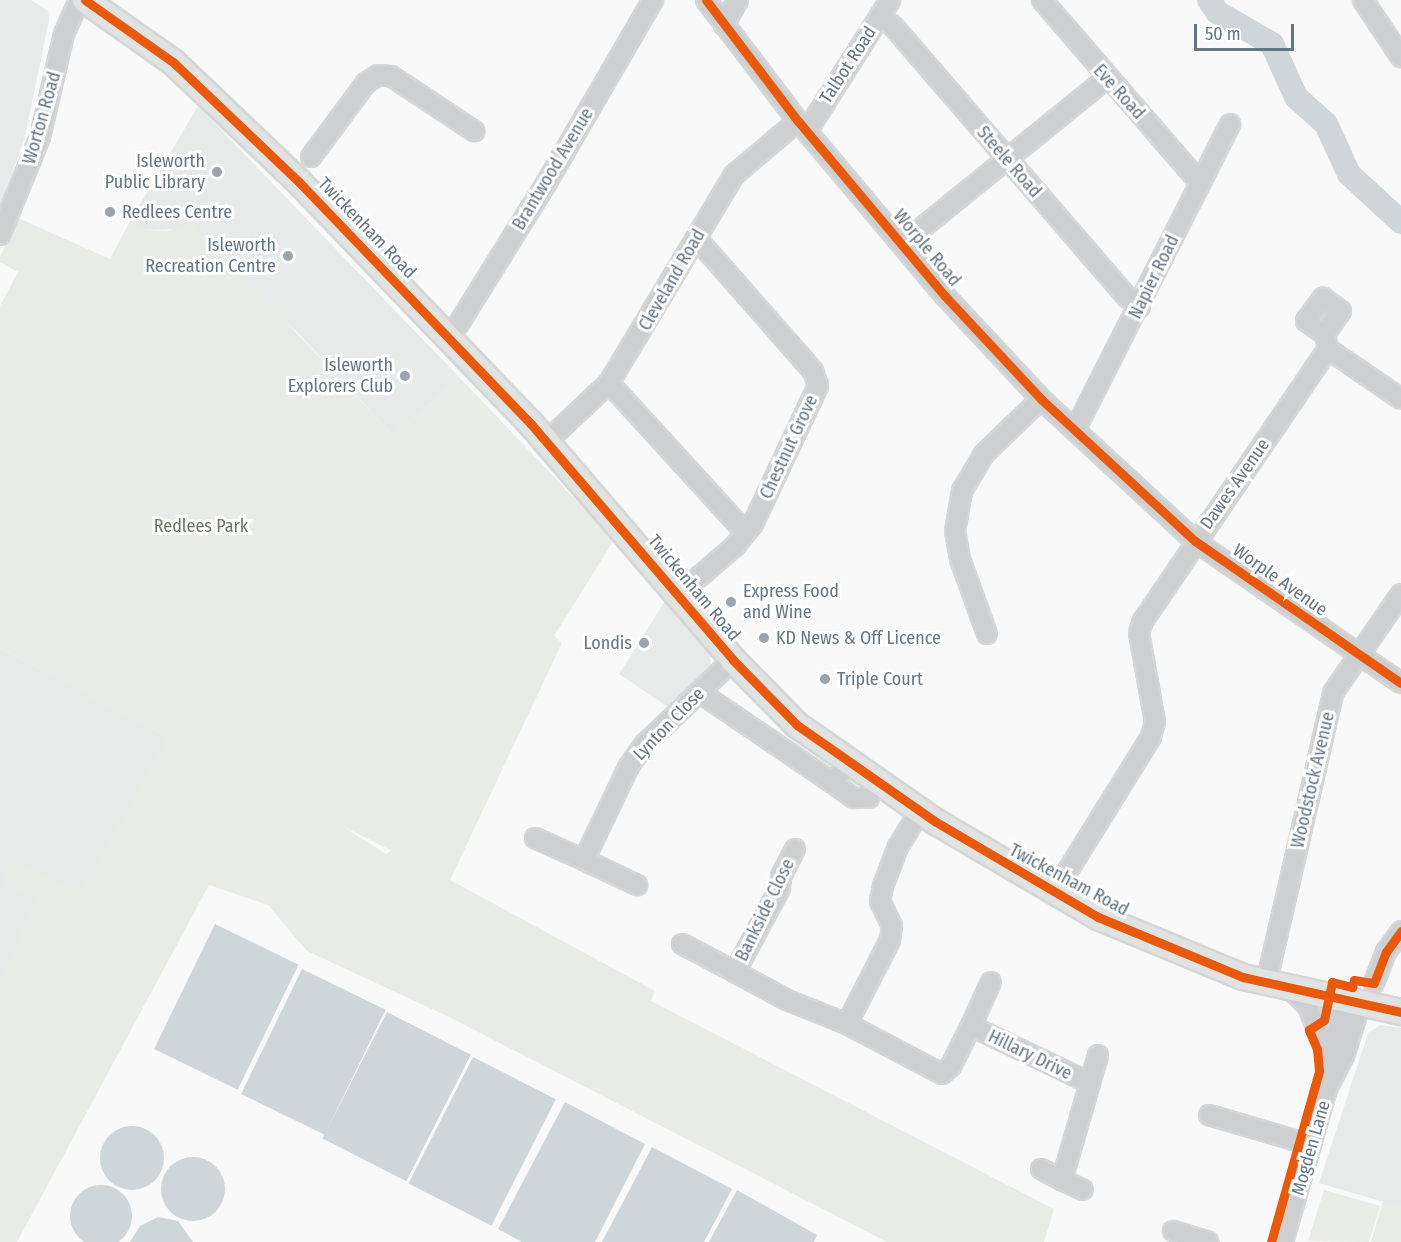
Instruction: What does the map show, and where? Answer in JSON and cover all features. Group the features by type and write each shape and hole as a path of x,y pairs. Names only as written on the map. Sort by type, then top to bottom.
{"main road":[{"name":"Twickenham Road","path":"85,0 126,26 196,83 448,334 547,441 733,660 779,709 849,763 920,811 1054,893 1147,939 1266,984 1352,1004 1401,1012"}],"street":[{"name":"Worton Road","path":"0,235 40,137 64,34 79,0"},
{"name":"Brantwood Avenue","path":"448,334 458,325 547,182 653,0"},
{"name":"Worple Road","path":"706,0 802,126 902,244 1041,399 1146,497"},
{"path":"724,25 738,0"},
{"name":"Talbot Road","path":"802,126 890,0"},
{"name":"Eve Road","path":"1042,0 1106,78 1199,183"},
{"path":"1364,0 1401,57"},
{"name":"Steele Road","path":"880,16 893,26 1128,298 1140,306"},
{"path":"311,158 366,83 378,75 391,76 474,131"},
{"path":"902,244 1106,78"},
{"name":"Napier Road","path":"1075,430 1140,306 1230,124"},
{"name":"Cleveland Road","path":"547,441 609,382 734,175 802,126"},
{"name":"Chestnut Grove","path":"678,595 746,533 818,386 813,371 696,238"},
{"name":"Dawes Avenue","path":"1054,893 1151,737 1155,722 1139,633 1143,621 1327,341 1401,399"},
{"path":"609,382 746,533"},
{"path":"987,634 960,559 956,531 962,491 984,454 1041,399"},
{"name":"Worple Avenue","path":"1146,497 1196,542 1401,683"},
{"name":"Woodstock Avenue","path":"1266,984 1333,693 1401,594"},
{"name":"Lynton Close","path":"584,860 629,766 699,692 733,660"},
{"path":"699,692 854,798 869,798"},
{"path":"833,783 849,763"},
{"path":"847,1024 890,940 892,926 880,901 883,886 898,847 920,811"},
{"path":"535,838 637,885"},
{"name":"Bankside Close","path":"735,972 780,888 781,876 795,849"},
{"path":"1372,983 1386,952 1401,931"},
{"name":"Bankside Close","path":"682,944 787,1000 847,1024 892,1051"},
{"name":"Hillary Drive","path":"892,1051 942,1074 951,1066 991,982"},
{"name":"Mogden Lane","path":"1290,989 1308,1006 1329,1060"},
{"name":"Mogden Lane","path":"1328,1089 1329,1060 1352,1004"},
{"name":"Mogden Lane","path":"1283,1242 1328,1089 1344,1056 1352,1004"},
{"name":"Hillary Drive","path":"971,1026 1090,1083"},
{"name":"Hillary Drive","path":"1062,1180 1098,1055"},
{"path":"1209,1115 1311,1146"},
{"path":"1041,1169 1083,1190"},
{"path":"1173,1231 1208,1242"}],"shaded area":[{"path":"0,0 31,0 48,11 49,20 25,136 0,210"},
{"path":"198,106 460,378 393,435 295,330 177,229 143,230 129,223"},
{"path":"665,601 710,655 711,664 671,709 619,674"},
{"path":"0,648 170,738 87,893 0,1008"},
{"path":"215,924 299,965 238,1090 154,1049"},
{"path":"302,969 386,1010 325,1135 241,1094"},
{"path":"387,1012 471,1055 406,1181 323,1139"},
{"path":"1380,1025 1401,1028 1401,1207 1319,1183 1368,1033"},
{"path":"473,1057 556,1099 491,1226 409,1184"},
{"path":"565,1102 645,1144 595,1242 522,1242 498,1229"},
{"path":"132,1126 144,1128 155,1135 162,1146 164,1158 162,1170 155,1181 144,1188 132,1190 120,1188 109,1181 102,1170 100,1158 102,1146 109,1135 120,1128"},
{"path":"652,1147 732,1189 704,1242 602,1242"},
{"path":"193,1157 205,1159 216,1166 223,1177 225,1189 223,1201 216,1212 205,1219 193,1221 181,1219 170,1212 163,1201 161,1189 163,1177 170,1166 181,1159"},
{"path":"101,1185 113,1187 123,1194 130,1204 132,1216 130,1228 123,1238 113,1245 101,1247 89,1245 79,1238 72,1228 70,1216 72,1204 79,1194 89,1187"},
{"path":"737,1190 817,1235 814,1242 709,1242"},
{"path":"158,1217 178,1221 193,1242 130,1242 140,1226"}],"green space":[{"name":"Redlees Park","path":"18,218 110,259 129,223 143,230 167,231 193,223 393,435 460,378 614,540 554,636 562,643 450,880 655,991 651,1001 1054,1209 1044,1242 887,1242 447,1016 307,951 268,905 209,885 17,1242 0,1242 0,981 35,899 3,883 10,861 81,891 168,737 0,648 0,306 18,272 0,262 0,257","holes":["342,826 390,850 386,854"]},
{"path":"1324,1190 1380,1206 1369,1242 1308,1241"},
{"path":"1383,1201 1401,1207 1401,1242 1371,1242"}],"waterway":[{"path":"1209,0 1217,12 1272,44 1296,97 1326,124 1349,174 1401,222"}],"cycle path":[{"path":"85,0 173,62 299,182 531,424 733,660 797,725 936,822 1098,917 1243,977 1401,1012"},
{"path":"706,0 798,121 945,296 1041,399 1195,541 1401,683"},
{"path":"1271,1242 1319,1071 1317,1049 1309,1030 1324,1020 1332,982 1352,987 1354,980 1374,983 1386,952 1401,931"}],"place":[{"name":"Isleworth Public Library","path":"217,172"},
{"name":"Redlees Centre","path":"110,212"},
{"name":"Isleworth Recreation Centre","path":"288,256"},
{"name":"Isleworth Explorers Club","path":"405,376"},
{"name":"Express Food and Wine","path":"731,602"},
{"name":"KD News & Off Licence","path":"764,638"},
{"name":"Londis","path":"644,643"},
{"name":"Triple Court","path":"825,679"}]}
